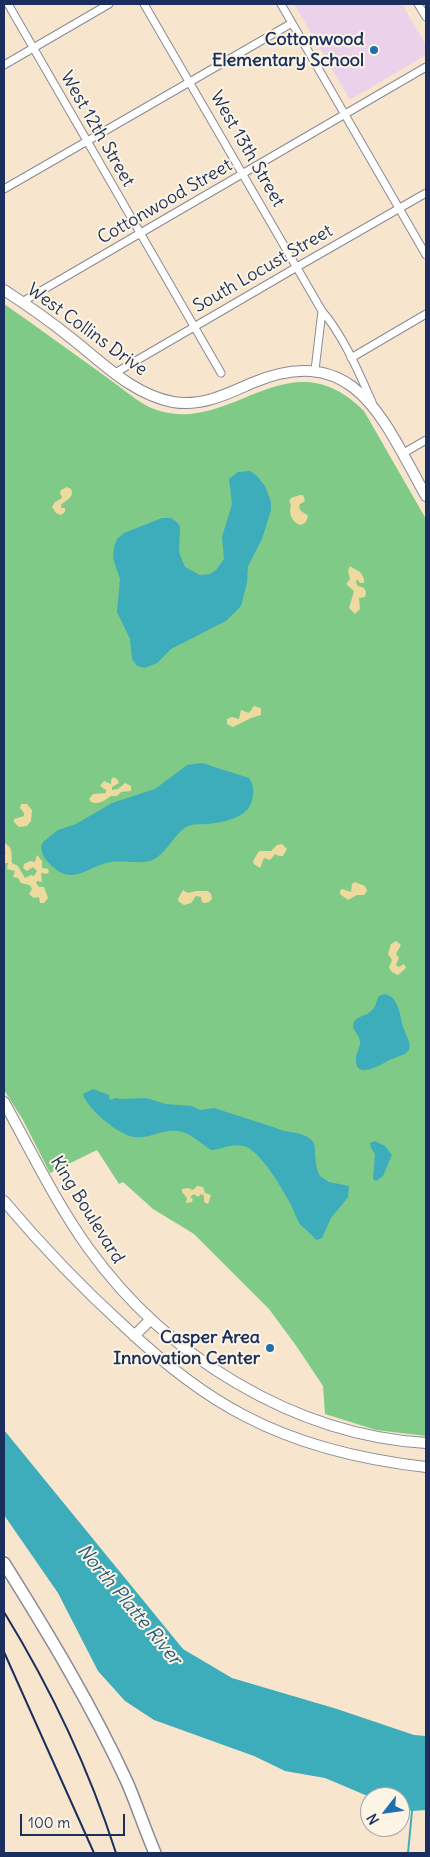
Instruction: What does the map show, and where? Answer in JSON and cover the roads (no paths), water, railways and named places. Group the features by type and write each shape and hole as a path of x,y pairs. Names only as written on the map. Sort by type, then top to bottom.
{"main road":[{"path":"4,1563 42,1624 94,1717 127,1783 155,1853"}],"street":[{"name":"West 12th Street","path":"8,4 221,373"},
{"path":"4,65 109,4"},
{"name":"West 13th Street","path":"144,4 322,311 330,320 351,358 373,406 426,496"},
{"path":"281,4 426,254"},
{"path":"418,4 426,17"},
{"path":"4,189 292,23"},
{"name":"Cottonwood Street","path":"22,302 426,67"},
{"name":"South Locust Street","path":"115,373 426,193"},
{"name":"West Collins Drive","path":"4,290 136,388 154,397 175,402 197,403 217,398 274,374 294,370 315,370 344,381 362,394 373,406"},
{"path":"315,370 322,311"},
{"path":"351,358 426,314"},
{"path":"402,454 426,440"},
{"name":"King Boulevard","path":"4,1102 65,1212 89,1249 129,1298 170,1337 228,1379 275,1404 350,1430 376,1436 426,1443"},
{"path":"4,1201 51,1256 96,1301 165,1364 201,1390 245,1416 274,1430 316,1445 354,1456 426,1468"},
{"path":"134,1336 151,1319"}],"water":[{"path":"250,471 265,486 271,502 271,510 262,539 248,566 247,583 241,606 226,621 171,649 157,663 145,668 137,666 132,659 130,639 117,612 120,579 113,558 117,539 124,533 162,518 171,518 180,527 179,552 185,567 200,575 210,574 216,570 224,559 222,537 232,504 229,479 238,472"},
{"path":"202,763 249,778 253,786 253,794 250,806 246,811 235,818 221,822 186,827 160,855 146,862 111,862 81,873 67,875 60,872 44,857 41,846 43,842 58,830 76,824 112,803 155,789 187,765"},
{"path":"384,994 393,998 396,1002 409,1041 409,1050 405,1054 376,1067 363,1070 357,1066 356,1056 360,1040 353,1025 357,1018 372,1010 379,996"},
{"path":"93,1089 109,1095 111,1100 115,1098 146,1098 166,1104 192,1106 200,1110 214,1108 283,1131 304,1135 312,1140 314,1144 316,1163 320,1176 329,1182 349,1186 348,1197 331,1218 322,1238 317,1240 299,1223 277,1181 251,1149 235,1145 211,1150 191,1136 178,1131 167,1131 145,1137 128,1135 104,1120 85,1100 83,1094"},
{"path":"375,1141 385,1146 392,1155 383,1176 376,1181 373,1179 375,1154 370,1143"},
{"name":"North Platte River","path":"4,1430 183,1649 232,1678 337,1709 414,1735 426,1736 426,1810 410,1810 410,1787 360,1787 360,1793 325,1778 285,1771 254,1756 154,1720 125,1701 98,1671 58,1593 4,1515"}],"waterway":[{"path":"408,1853 412,1811"}],"railway":[{"path":"4,1612 37,1669 67,1729 94,1790 116,1853"},
{"path":"4,1652 94,1853"}],"place":[{"name":"Cottonwood Elementary School","path":"374,50"},
{"name":"Casper Area Innovation Center","path":"270,1348"}]}
